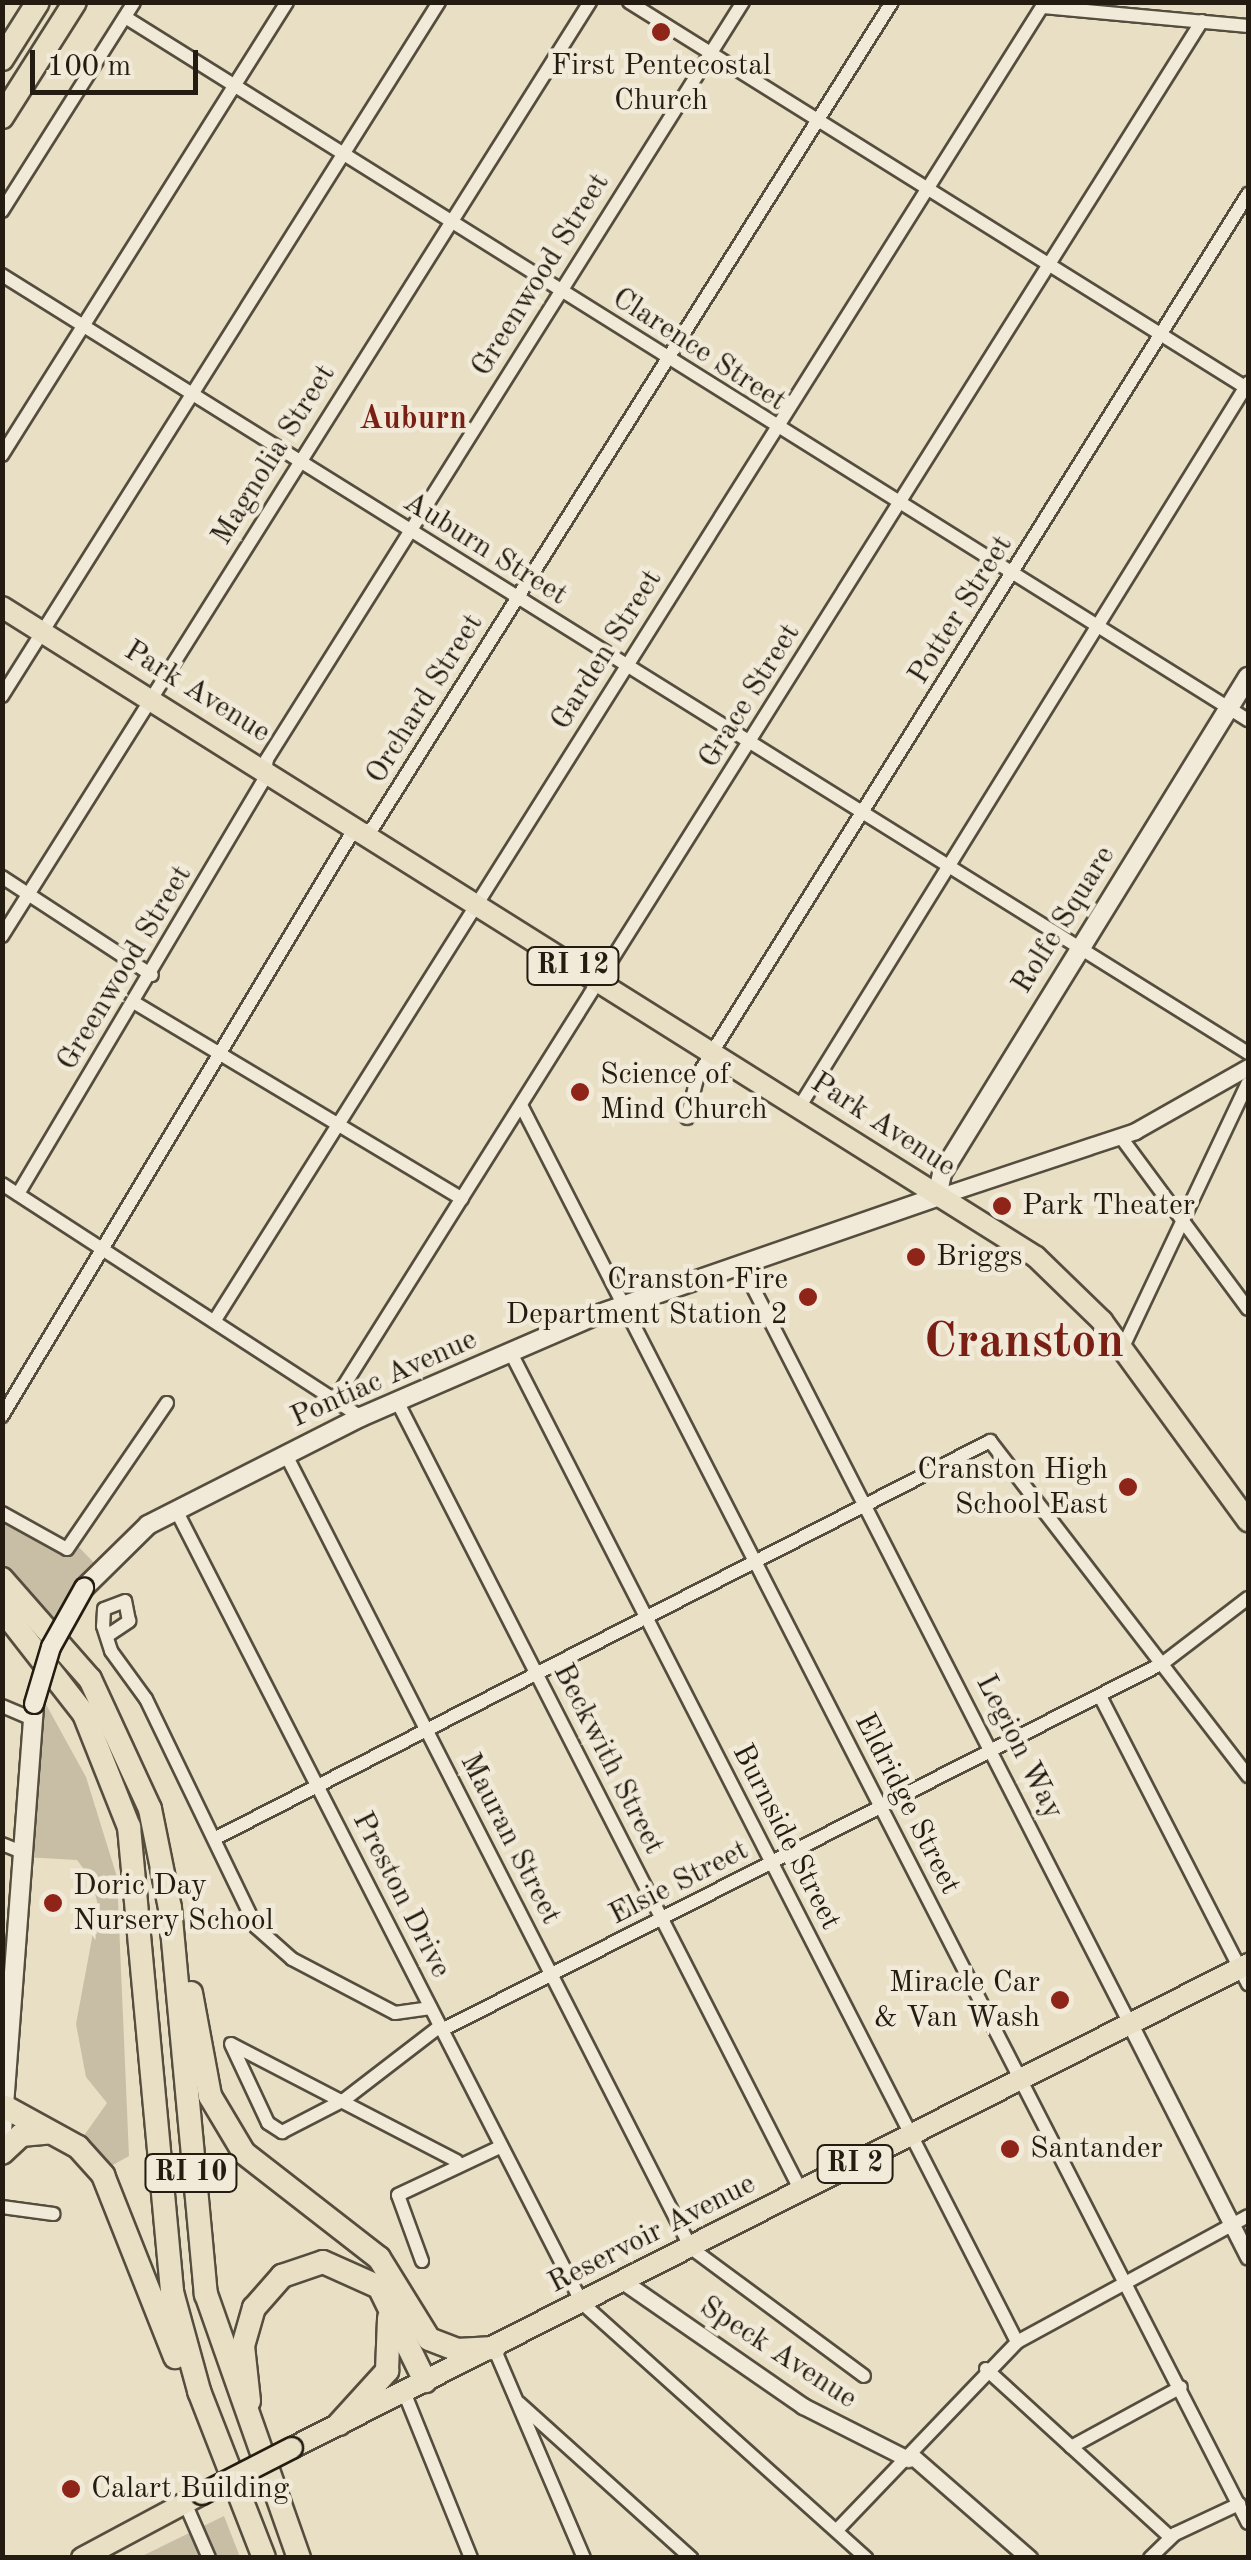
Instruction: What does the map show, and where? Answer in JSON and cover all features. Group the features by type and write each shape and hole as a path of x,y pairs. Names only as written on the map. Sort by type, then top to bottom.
{"highway":[{"path":"2,58 38,2"},
{"path":"2,117 75,2"},
{"name":"RI 10","path":"2,1579 101,1696 156,1828 206,2294 299,2558"},
{"name":"RI 10","path":"2,1609 84,1714 129,1827 169,2272 221,2449 264,2558"},
{"path":"156,1828 221,2120 264,2174 380,2258 418,2325 429,2379"},
{"path":"4,2101 104,2175 221,2449"},
{"path":"2,2153 21,2135 54,2135"},
{"path":"278,2506 245,2380 249,2321 294,2269 322,2262 361,2273 384,2294 429,2379"},
{"path":"338,2424 382,2377 393,2349 384,2304 361,2273"},
{"path":"418,2325 448,2348 494,2348"}],"main road":[{"name":"Park Avenue","path":"2,607 800,1106 1056,1273 1122,1349 1248,1521"},
{"name":"Rolfe Square","path":"937,1197 942,1173 1248,677"},
{"name":"Pontiac Avenue","path":"2,2132 9,1982 24,1854 33,1712 50,1647 84,1588 176,1510 360,1417 624,1306 937,1197"},
{"name":"Reservoir Avenue","path":"82,2558 338,2424 1130,2024 1246,1972"}],"street":[{"path":"2,211 134,2"},
{"path":"2,455 286,2"},
{"path":"2,696 439,2"},
{"name":"Magnolia Street","path":"2,936 590,2"},
{"path":"628,2 1248,386 800,1106"},
{"name":"Greenwood Street","path":"18,1194 136,1003 264,770 559,291 743,2"},
{"name":"Orchard Street","path":"2,1416 106,1251 352,833 372,829 892,2"},
{"path":"1044,5 1248,26"},
{"name":"Garden Street","path":"214,1320 337,1123 480,908 626,666 1044,5"},
{"name":"Clarence Street","path":"125,17 898,506 1248,720"},
{"name":"Grace Street","path":"338,1395 602,984 1202,21"},
{"name":"Potter Street","path":"687,1118 690,1089 1248,194"},
{"name":"Auburn Street","path":"2,275 1248,1053"},
{"path":"2,877 152,975"},
{"path":"136,1003 462,1199"},
{"name":"Pontiac Avenue","path":"937,1197 1120,1136 1248,1068"},
{"path":"1122,1349 1247,1093"},
{"name":"Eldridge Street","path":"522,1107 1248,2523"},
{"path":"1120,1136 1248,1309"},
{"path":"2,1184 338,1395 360,1417"},
{"name":"Legion Way","path":"740,1264 1248,2256"},
{"name":"Burnside Street","path":"510,1354 1017,2342"},
{"path":"2,1513 59,1549 75,1542 167,1403"},
{"name":"Beckwith Street","path":"398,1403 801,2192"},
{"path":"216,1838 864,1504 998,1443 1248,1776"},
{"name":"Mauran Street","path":"285,1453 691,2248"},
{"name":"Preston Drive","path":"176,1510 582,2303"},
{"name":"Elsie Street","path":"344,2100 231,2044 272,2130 344,2100 441,2028 552,1976 1164,1663 1248,1598"},
{"path":"107,1636 216,1838 242,1907 279,1949 395,2012 431,2008"},
{"path":"1100,1696 1246,1972"},
{"path":"2,1706 33,1712"},
{"path":"2,1844 24,1854"},
{"path":"344,2100 457,2161"},
{"path":"422,2261 396,2199 457,2161 500,2147"},
{"path":"2,2207 54,2214"},
{"path":"837,2530 909,2457 986,2369 1017,2342 1248,2216"},
{"path":"691,2248 864,2376"},
{"name":"Speck Avenue","path":"624,2282 803,2406 909,2457 1029,2558"},
{"path":"582,2303 866,2558"},
{"path":"494,2348 584,2558"},
{"path":"986,2369 1170,2537"},
{"path":"1071,2446 1180,2387"},
{"path":"404,2392 471,2558"},
{"path":"519,2403 691,2558"},
{"path":"194,2498 210,2558"},
{"path":"1150,2558 1170,2537 1239,2504"}],"shaded area":[{"path":"2,1513 46,1540 75,1543 97,1566 56,1622 3,1568"},
{"path":"37,1688 86,1777 117,1877 129,2156 102,2171 78,2144 107,2103 86,2077 76,2024 98,1906 92,1880 77,1860 24,1857"},
{"path":"224,2516 240,2557 138,2558"}],"place":[{"name":"First Pentecostal Church","path":"661,32"},
{"name":"Science of Mind Church","path":"580,1092"},
{"name":"Park Theater","path":"1002,1206"},
{"name":"Briggs","path":"916,1257"},
{"name":"Cranston Fire Department Station 2","path":"808,1297"},
{"name":"Cranston High School East","path":"1128,1487"},
{"name":"Doric Day Nursery School","path":"53,1903"},
{"name":"Miracle Car & Van Wash","path":"1060,2000"},
{"name":"Santander","path":"1010,2149"},
{"name":"Calart Building","path":"71,2489"}],"district":[{"name":"Auburn","path":"413,420"},
{"name":"Cranston","path":"1024,1344"}]}
